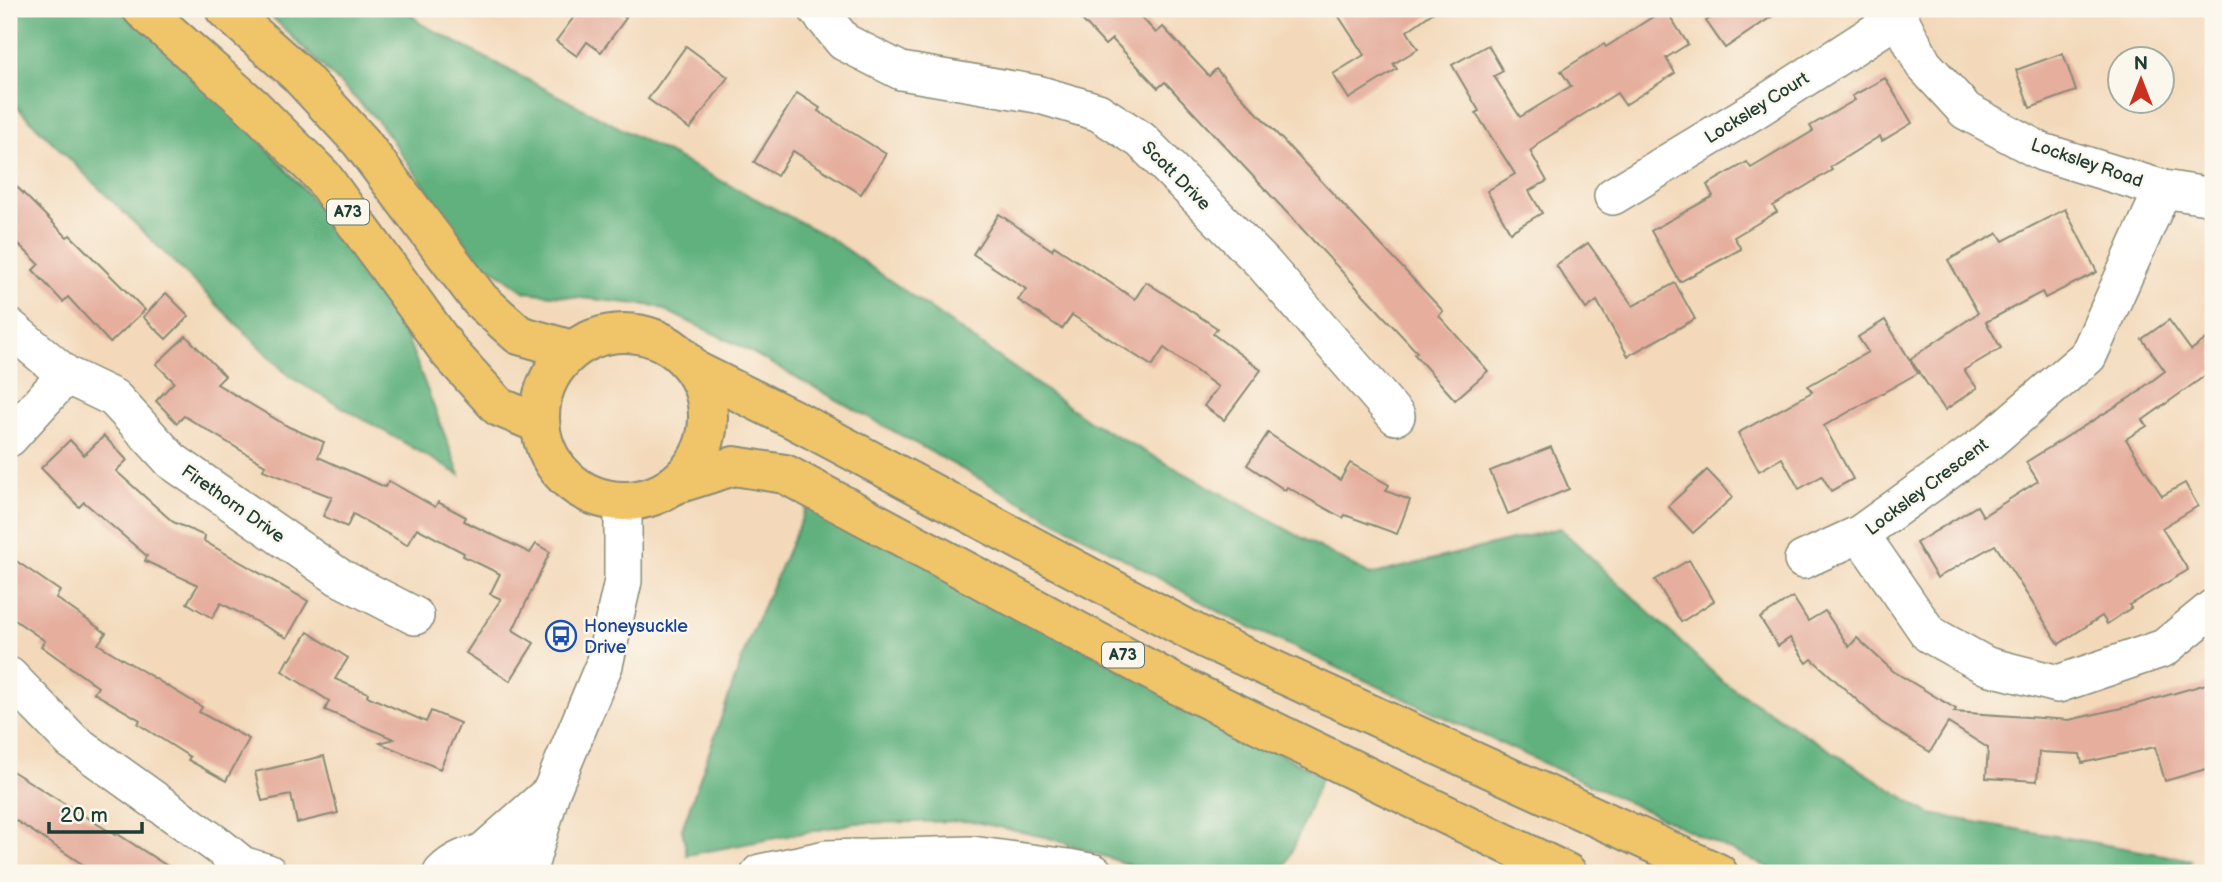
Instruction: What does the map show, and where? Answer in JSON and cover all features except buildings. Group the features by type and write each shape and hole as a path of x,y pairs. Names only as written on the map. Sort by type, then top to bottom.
{"main road":[{"name":"A73","path":"142,9 253,107 322,176 450,353 499,407 540,424"},
{"path":"225,9 298,74 361,142 480,300 519,335 572,350"},
{"name":"A73","path":"677,484 694,466 705,443 709,419 706,394 696,371 671,346 638,333 603,335 572,350 553,370 545,388 540,424 545,448 558,470 576,487 598,498 623,502 651,498 677,484 734,467 785,474 1178,685 1567,873"},
{"name":"A73","path":"696,371 793,419 1206,639 1718,873"}],"street":[{"name":"Scott Drive","path":"817,9 844,42 901,71 1037,94 1098,112 1141,140 1263,263 1396,416"},
{"name":"Locksley Road","path":"1898,13 1923,64 1966,111 2042,152 2163,188 2213,197"},
{"name":"Locksley Court","path":"1613,196 1755,110 1898,13"},
{"name":"Locksley Crescent","path":"2163,188 2088,356 1988,442 1860,534 1929,634 1987,666 2058,684 2164,649 2213,608"},
{"name":"Firethorn Drive","path":"9,327 66,375 114,398 172,461 328,570 415,616"},
{"path":"9,438 66,375"},
{"path":"442,873 465,857 482,853 506,857 529,872 551,792 604,665 623,581 623,502"},
{"path":"1803,560 1860,534"},
{"path":"9,676 72,741 212,860 268,873"},
{"path":"482,853 551,792"},
{"path":"760,873 826,859 972,855 1094,873"}],"green space":[{"path":"9,9 127,9 225,100 306,192 395,306 460,475 290,377 9,99"},
{"path":"264,9 405,9 421,24 827,236 1089,421 1370,575 1560,528 1723,682 1930,814 2192,860 2182,873 1780,873 1231,618 738,345 656,306 525,292 475,256 377,120"},
{"path":"809,502 1322,776 1283,873 1154,873 1049,838 971,821 855,823 687,855 682,829 749,639"}],"place":[{"name":"Honeysuckle Drive","path":"561,636"}]}
